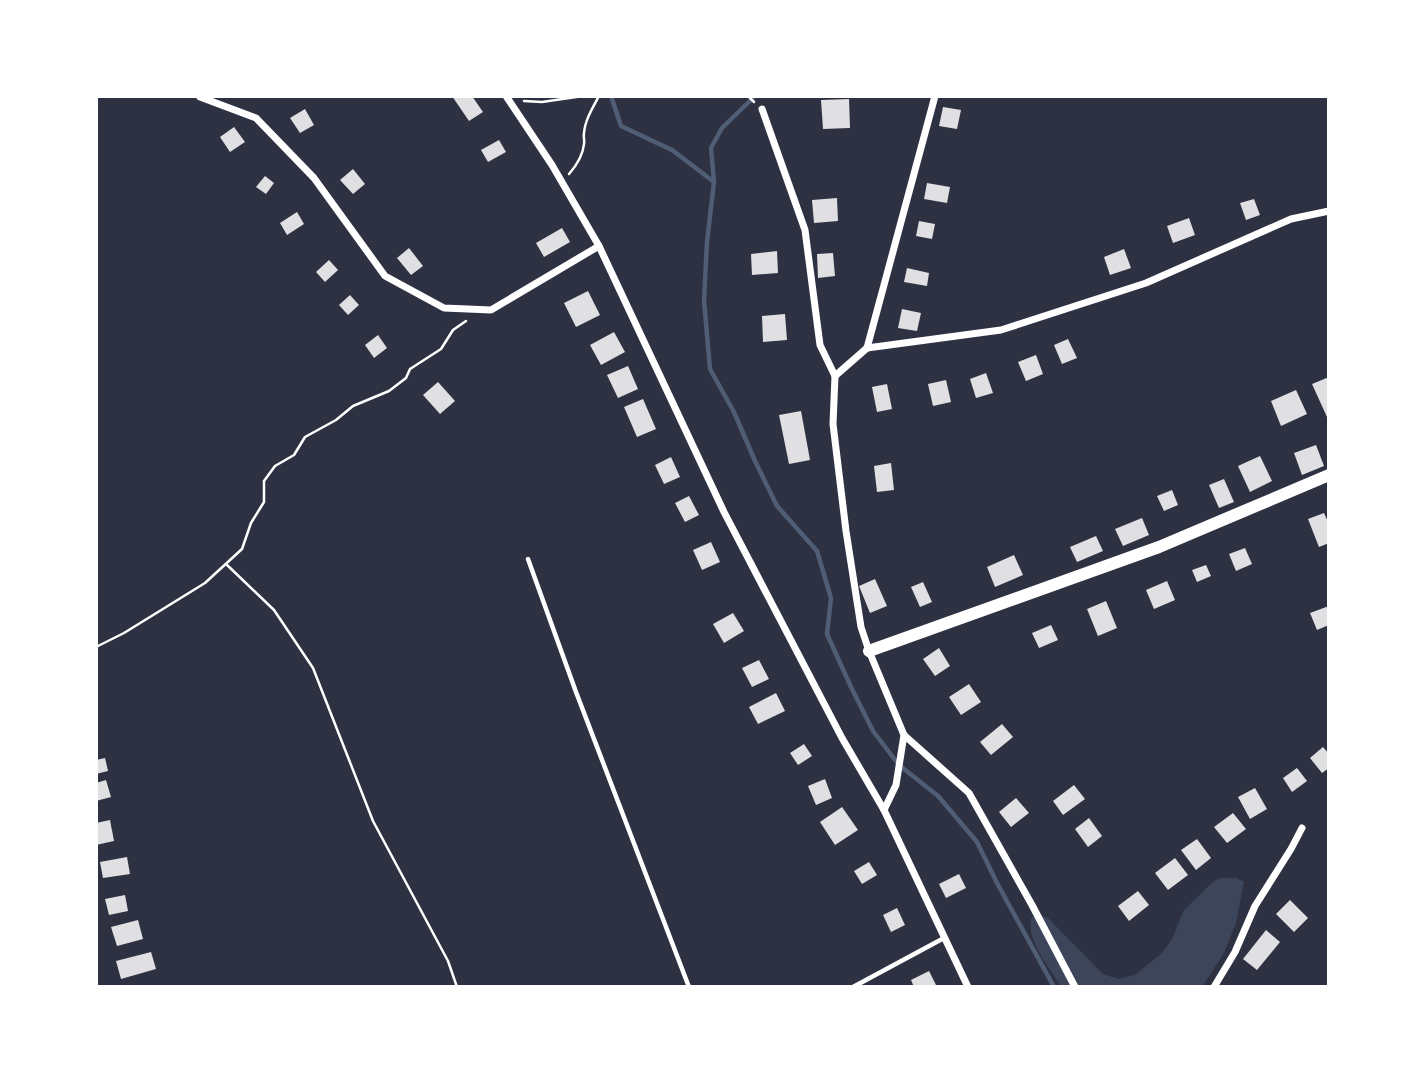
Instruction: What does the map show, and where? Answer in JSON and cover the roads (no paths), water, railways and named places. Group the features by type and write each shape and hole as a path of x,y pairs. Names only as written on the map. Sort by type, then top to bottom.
{"street":[{"path":"867,348 935,96"},
{"path":"201,97 256,118 314,178 385,276 444,308 491,310 599,246"},
{"path":"507,97 563,182 599,246 724,512 842,738 884,810 968,987"},
{"path":"762,109 805,230 820,345 835,376 833,424 850,558 861,627 869,651 904,734 969,793 1075,987"},
{"path":"835,376 867,348 1000,330 1146,283 1292,219 1329,211"},
{"path":"869,651 1159,547 1329,475"},
{"path":"884,810 896,785 904,734"},
{"path":"1214,987 1235,952 1255,906 1303,828"}],"lane":[{"path":"528,559 689,987"},
{"path":"853,987 945,938"}],"waterway":[{"path":"611,96 621,126 672,150 714,182 704,300 710,369 734,412 777,506 817,551 831,598 827,634 873,731 899,765 938,796 977,842 1054,987"},
{"path":"714,182 711,148 722,128 755,96"}]}
